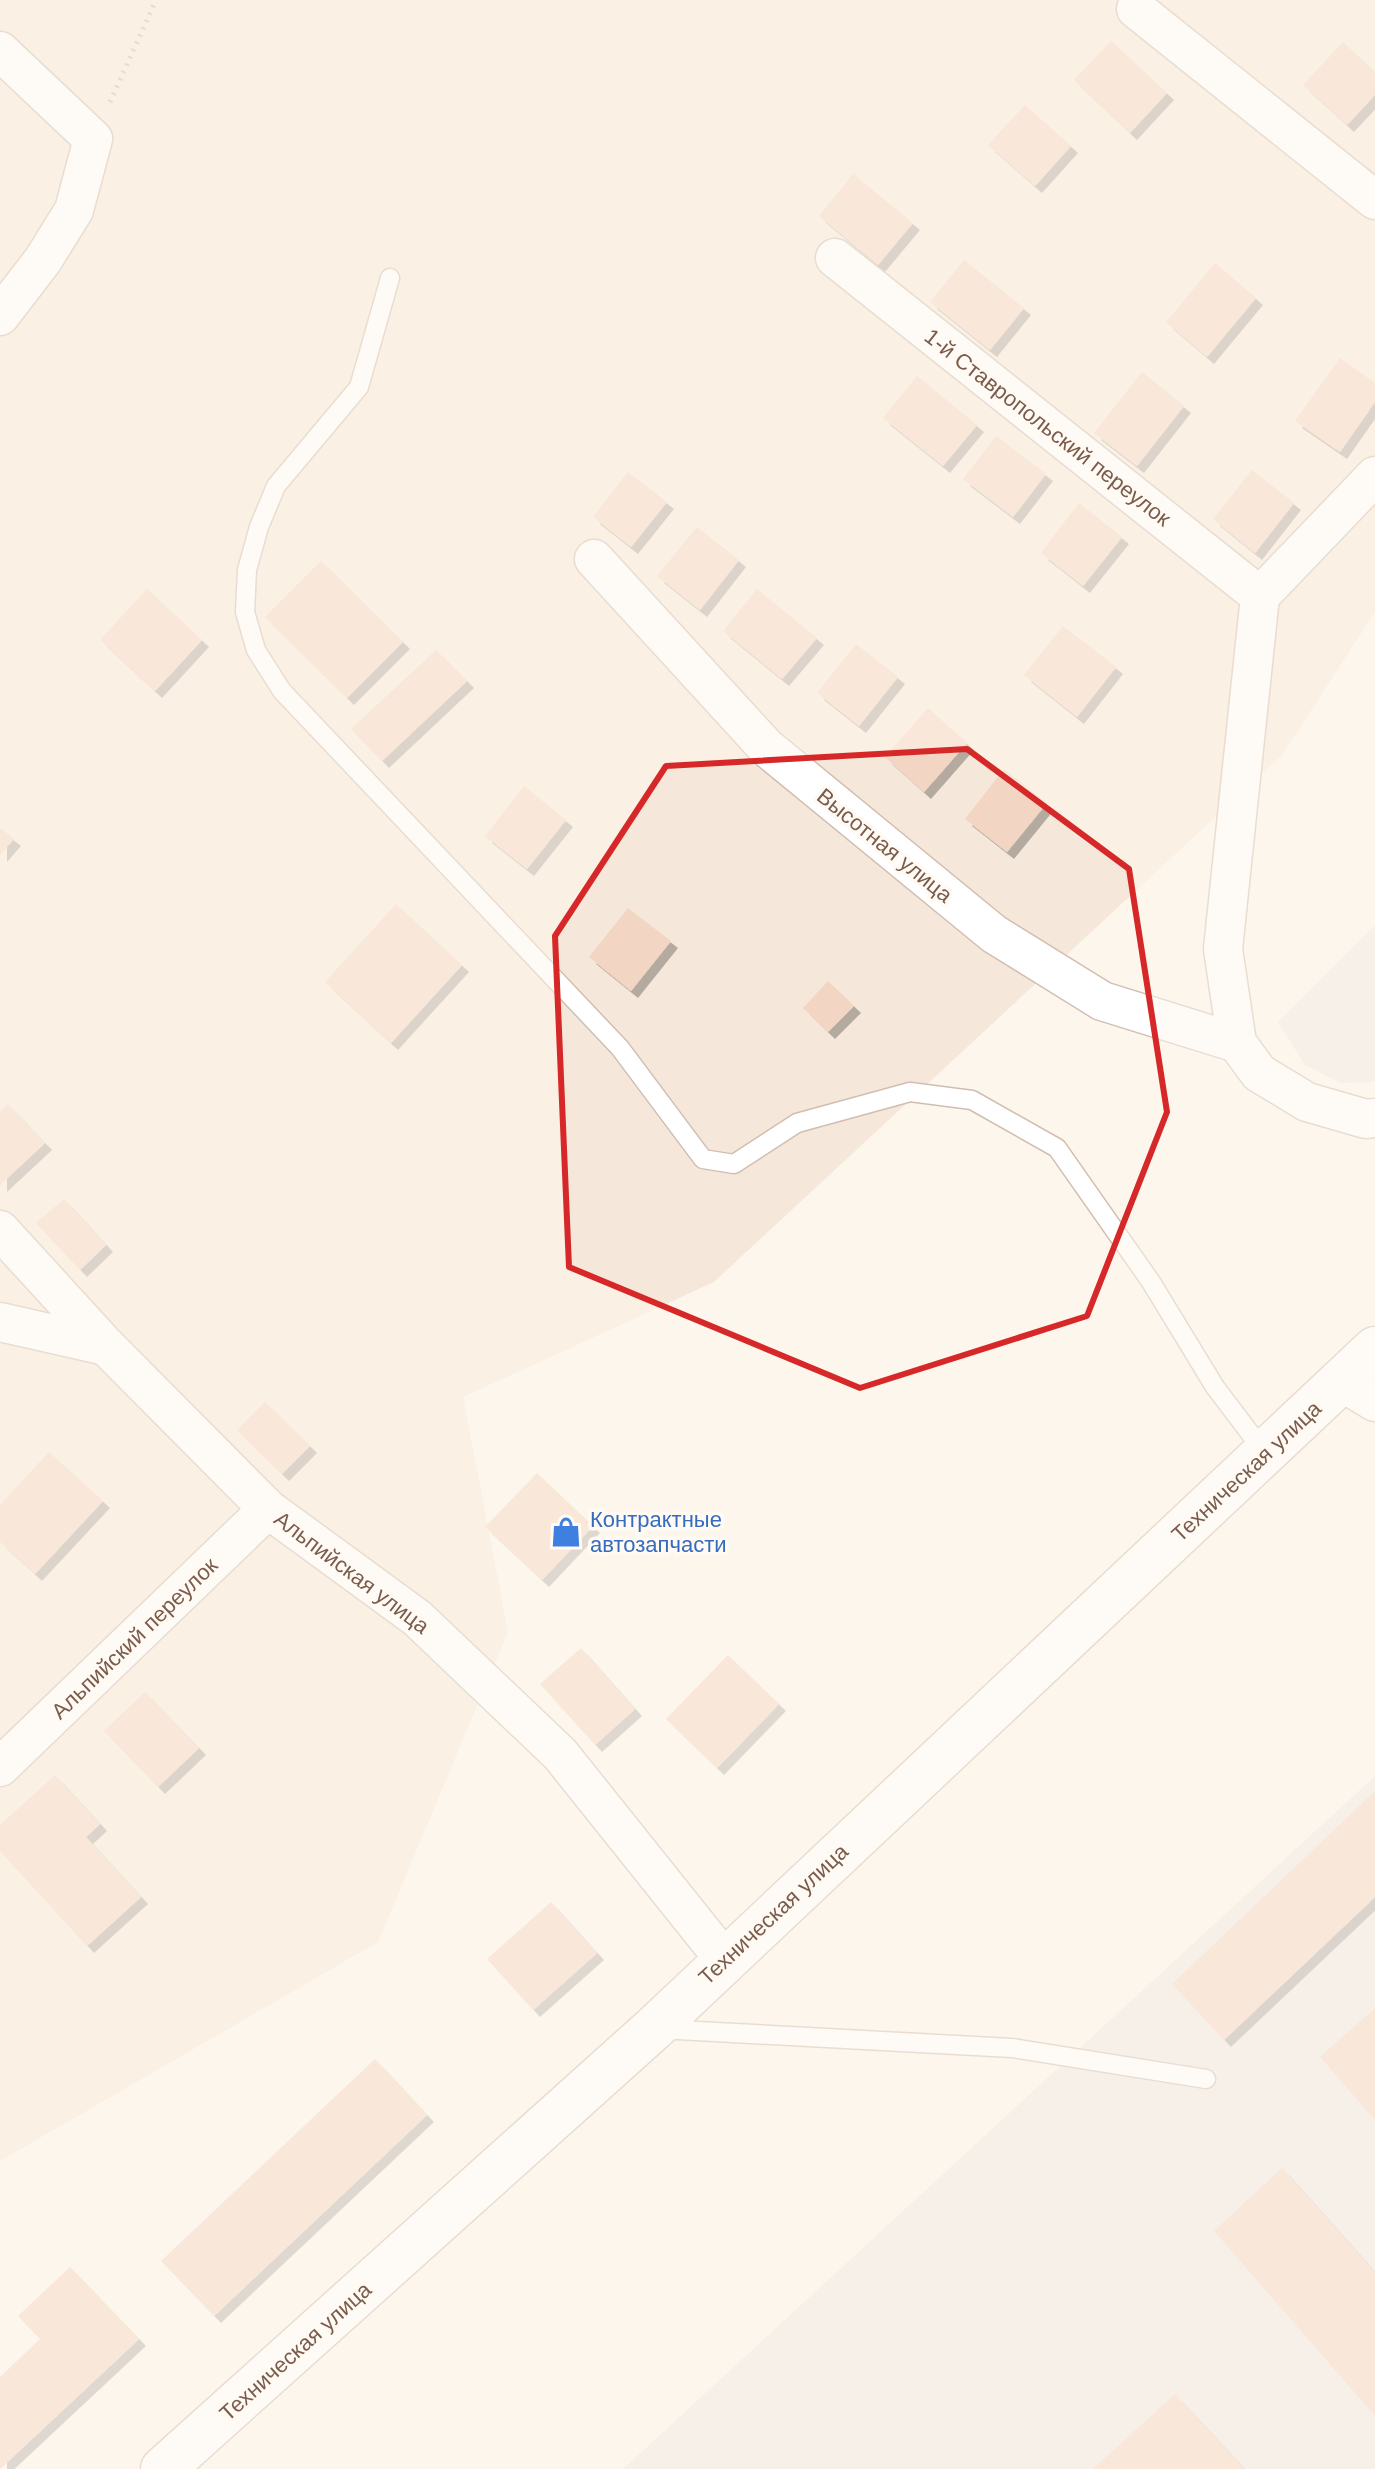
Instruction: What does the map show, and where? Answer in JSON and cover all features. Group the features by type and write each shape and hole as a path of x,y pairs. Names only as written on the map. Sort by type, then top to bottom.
{"street":[{"path":"1136,9 1375,200"},
{"path":"0,51 93,139 74,210 43,260 0,316"},
{"name":"1-й Ставропольский переулок","path":"835,258 1260,596"},
{"path":"1375,476 1260,596 1223,949 1237,1043 1259,1073 1307,1102 1366,1119 1375,1118"},
{"name":"Высотная улица","path":"594,559 766,747 994,934 1102,1001 1237,1043"},
{"name":"Альпийская улица","path":"0,1230 106,1346 268,1509 417,1618 560,1754 724,1959"},
{"path":"0,1322 106,1346"},
{"name":"Техническая улица","path":"163,2469 653,2029 1265,1454 1359,1392 1375,1349"},
{"name":"Альпийский переулок","path":"0,1767 268,1509"}],"lane":[{"path":"390,278 359,387 276,486 247,570 245,612 256,650 282,691 620,1048 703,1159 734,1164 797,1123 910,1092 972,1100 1057,1148 1151,1282 1215,1387 1265,1454"},
{"path":"653,2029 1012,2048 1206,2079"}],"path":[{"path":"93,139 156,0"}],"highlighted area":[{"path":"967,749 1129,869 1167,1112 1087,1316 860,1388 569,1267 555,936 666,766"}],"shaded area":[{"path":"0,0 1375,0 1375,612 1282,755 714,1282 463,1397 508,1632 378,1942 0,2161"},
{"path":"1375,925 1375,1082 1340,1083 1305,1065 1278,1022"},
{"path":"1375,1776 1375,2469 623,2469"}],"building":[{"path":"1111,41 1167,93 1130,133 1074,80"},
{"path":"1343,42 1375,72 1375,95 1347,125 1303,85"},
{"path":"1025,105 1071,146 1035,186 988,145"},
{"path":"853,174 913,223 878,265 819,216"},
{"path":"964,260 1024,308 990,350 930,302"},
{"path":"1215,263 1256,298 1207,357 1166,322"},
{"path":"1340,358 1375,383 1375,402 1340,452 1295,421"},
{"path":"1142,372 1184,406 1137,466 1094,433"},
{"path":"917,376 977,425 943,466 883,418"},
{"path":"996,436 1046,474 1013,517 963,479"},
{"path":"1252,470 1294,503 1255,553 1213,519"},
{"path":"628,472 667,502 631,547 593,517"},
{"path":"1079,503 1122,537 1083,586 1041,553"},
{"path":"697,527 739,560 700,610 657,576"},
{"path":"321,561 403,642 347,698 265,617"},
{"path":"147,589 202,640 155,691 100,640"},
{"path":"757,589 817,638 782,679 723,631"},
{"path":"1063,626 1116,667 1077,717 1024,675"},
{"path":"856,644 898,677 859,726 817,693"},
{"path":"436,650 467,681 382,761 351,729"},
{"path":"928,708 967,743 924,792 885,757"},
{"path":"1004,769 1047,803 1007,852 965,819"},
{"path":"524,786 566,820 527,869 485,836"},
{"path":"0,828 14,839 0,855"},
{"path":"396,904 462,965 391,1043 325,982"},
{"path":"628,908 671,941 631,991 589,957"},
{"path":"828,981 854,1006 828,1032 803,1008"},
{"path":"8,1104 45,1143 0,1185 0,1112"},
{"path":"64,1199 106,1245 80,1270 36,1223"},
{"path":"265,1402 310,1446 282,1474 237,1430"},
{"path":"49,1452 103,1501 35,1574 0,1542 0,1505"},
{"path":"537,1473 593,1526 542,1580 485,1527"},
{"path":"581,1648 635,1709 595,1745 540,1684"},
{"path":"728,1655 779,1704 717,1768 666,1719"},
{"path":"145,1692 199,1748 158,1787 104,1731"},
{"path":"55,1775 100,1824 86,1837 141,1897 87,1946 0,1851 0,1825"},
{"path":"1375,1791 1375,1897 1224,2040 1172,1984"},
{"path":"551,1902 597,1953 533,2010 487,1959"},
{"path":"1375,2008 1375,2120 1320,2057"},
{"path":"375,2059 427,2115 214,2316 161,2261"},
{"path":"1282,2168 1375,2272 1375,2416 1214,2231"},
{"path":"70,2267 139,2339 0,2469 0,2377 40,2339 18,2316"},
{"path":"1175,2394 1245,2469 1093,2469"}],"place":[{"name":"Контрактные автозапчасти","path":"566,1532"}]}
